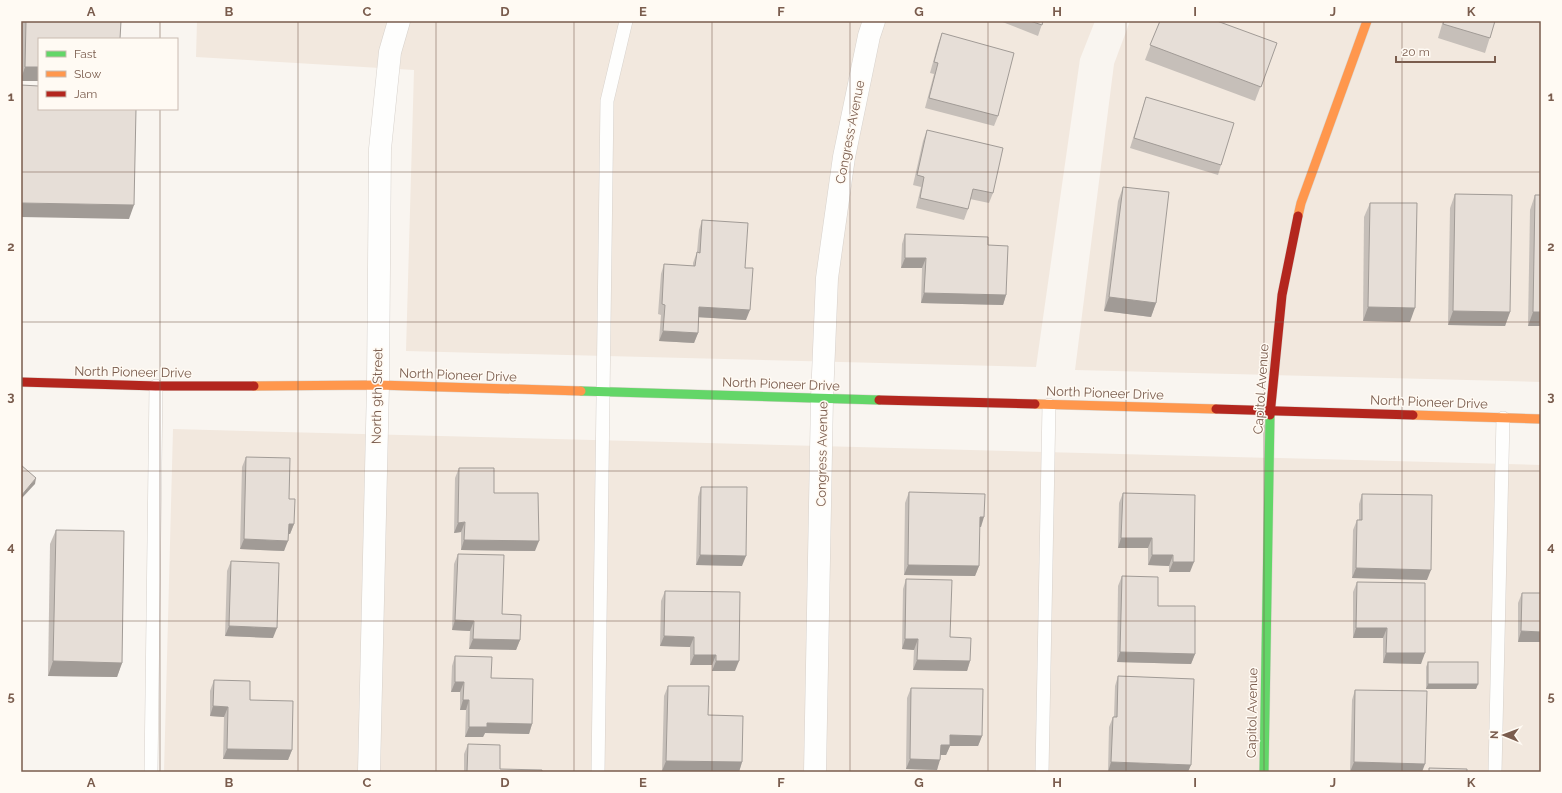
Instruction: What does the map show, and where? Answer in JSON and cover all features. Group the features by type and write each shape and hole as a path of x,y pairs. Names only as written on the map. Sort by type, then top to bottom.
{"street":[{"name":"North 9th Street","path":"369,772 378,385 380,149 390,52 398,21"},
{"name":"Congress Avenue","path":"815,772 822,398 827,278 844,157 869,36 874,21"},
{"name":"Capitol Avenue","path":"1264,772 1270,411 1282,295 1301,203 1367,21"},
{"name":"North Pioneer Drive","path":"21,382 156,386 378,385 1541,419"}],"lane":[{"path":"598,772 607,101 626,21"},
{"path":"151,772 156,386"},
{"path":"1042,772 1049,404"},
{"path":"1495,772 1503,418"}],"shaded area":[{"path":"197,21 1095,21 1080,59 1036,367 406,351 414,70 196,57"},
{"path":"1130,21 1541,21 1541,382 1075,370 1114,64"},
{"path":"173,429 1541,465 1541,772 164,772"}],"building":[{"path":"26,21 121,21 120,38 38,38 38,67 25,67"},
{"path":"1030,21 1043,21 1042,25"},
{"path":"1160,21 1217,21 1277,43 1261,87 1150,45"},
{"path":"1444,21 1495,21 1490,38 1443,24"},
{"path":"942,33 1014,53 998,116 929,98 938,63 934,62"},
{"path":"21,85 38,86 38,110 136,110 134,205 21,203"},
{"path":"1146,97 1234,123 1221,165 1134,138"},
{"path":"927,130 1003,148 993,193 973,189 968,209 920,198 924,177 917,175"},
{"path":"1123,187 1169,192 1156,303 1109,297"},
{"path":"1455,194 1512,195 1510,312 1453,311"},
{"path":"1535,195 1541,195 1541,312 1533,312"},
{"path":"1370,203 1417,203 1415,308 1368,307"},
{"path":"702,220 748,223 745,268 753,268 750,310 699,307 698,333 663,331 665,305 662,304 664,264 695,266 697,252 700,253"},
{"path":"905,234 988,237 988,245 1008,246 1006,295 924,293 926,258 905,258"},
{"path":"246,457 290,458 289,499 295,499 294,524 289,524 288,541 244,539"},
{"path":"21,465 36,478 21,496"},
{"path":"459,468 494,468 494,493 538,493 539,541 464,540 465,522 458,523"},
{"path":"701,487 747,487 746,556 700,555"},
{"path":"909,492 985,494 984,517 980,517 979,566 908,565"},
{"path":"1123,493 1195,495 1194,562 1173,562 1173,555 1152,555 1152,538 1121,538"},
{"path":"1362,494 1432,495 1431,570 1356,568 1357,520 1362,520"},
{"path":"56,530 124,531 122,663 53,661"},
{"path":"458,554 504,555 502,614 521,615 520,640 473,639 474,621 455,620"},
{"path":"231,561 279,563 277,628 229,626"},
{"path":"1122,576 1158,577 1158,606 1195,606 1195,654 1120,652"},
{"path":"906,579 952,580 950,637 971,638 970,661 917,660 918,639 905,639"},
{"path":"1357,582 1425,583 1425,653 1386,653 1387,628 1356,628"},
{"path":"665,591 740,592 739,661 716,661 716,655 694,655 694,637 664,636"},
{"path":"1522,593 1541,593 1541,632 1521,631"},
{"path":"455,656 492,657 491,678 533,679 532,724 487,723 487,727 469,727 469,700 463,700 464,682 455,682"},
{"path":"1428,662 1478,662 1478,684 1428,684"},
{"path":"1118,676 1194,679 1191,765 1111,762 1113,717 1117,717"},
{"path":"214,680 250,681 250,700 293,701 292,750 227,749 228,707 213,706"},
{"path":"668,686 709,686 708,715 743,716 742,762 666,761"},
{"path":"911,688 983,689 982,736 950,735 950,745 941,745 940,760 910,759"},
{"path":"1355,690 1427,691 1425,764 1354,762"},
{"path":"468,744 500,745 500,769 542,770 542,772 467,772"},
{"path":"1429,768 1467,769 1467,772 1429,772"}],"traffic: fast":[{"path":"581,391 879,400"},
{"path":"1264,772 1270,415"}],"traffic: slow":[{"path":"1298,216 1301,203 1367,21"},
{"path":"254,386 378,385 581,391"},
{"path":"1035,404 1216,409"},
{"path":"1413,415 1541,419"}],"traffic: jam":[{"path":"1270,415 1282,295 1298,216"},
{"path":"21,382 156,386 254,386"},
{"path":"879,400 1035,404"},
{"path":"1216,409 1413,415"}]}
